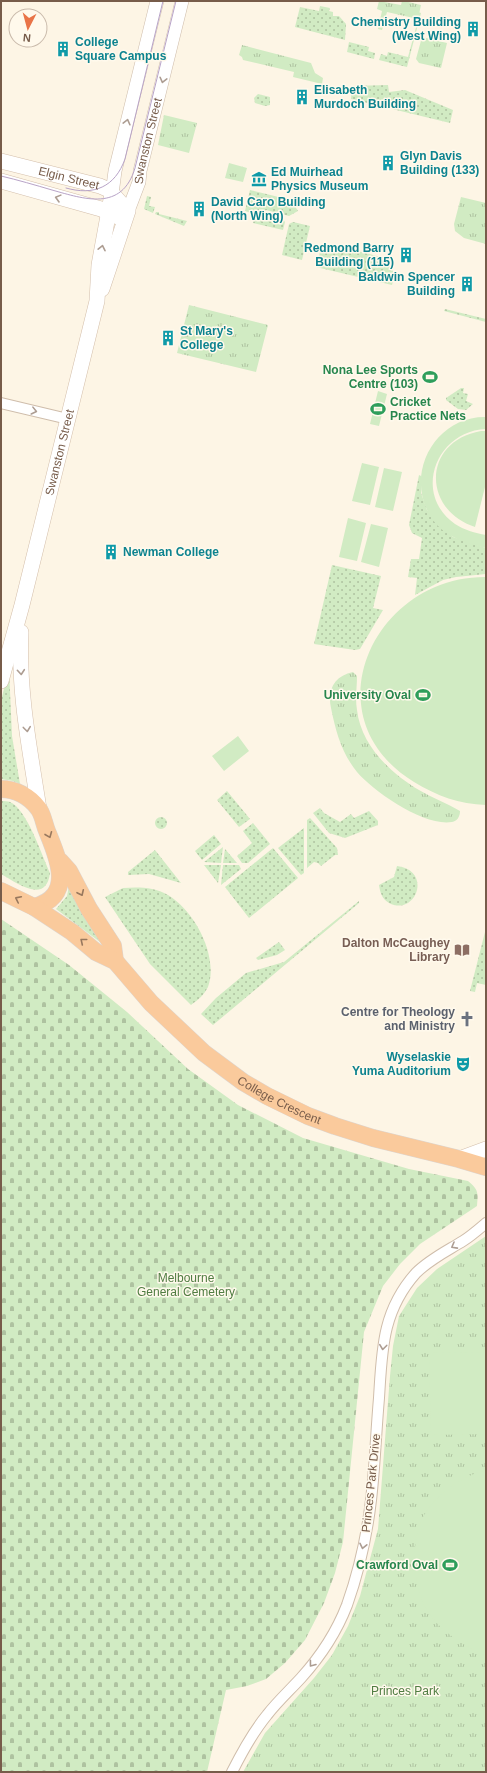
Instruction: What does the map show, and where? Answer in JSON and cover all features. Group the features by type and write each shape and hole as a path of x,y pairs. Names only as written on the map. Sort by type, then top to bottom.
{"highway":[{"path":"1,789 14,790 23,794 39,809 60,861 60,879 56,893 49,901 34,907"},
{"name":"College Crescent","path":"60,861 70,871 89,909 113,946 115,962"},
{"name":"College Crescent","path":"1,891 34,907 72,932 96,952 115,962 151,1003 204,1053 243,1082 267,1096 308,1116 335,1126 380,1140 486,1167"}],"main road":[{"name":"Elgin Street","path":"1,161 100,186 112,194 126,215"},
{"name":"Elgin Street","path":"1,181 109,213 126,215"},
{"name":"Swanston Street","path":"97,301 99,265 112,194"},
{"name":"Swanston Street","path":"1,681 22,605 97,301 109,271 126,215"},
{"name":"Swanston Street","path":"22,605 20,664 26,727 39,809"},
{"path":"459,1159 486,1149"}],"street":[{"name":"Swanston Street","path":"112,194 115,171 157,1"},
{"name":"Swanston Street","path":"126,215 139,182 140,171 182,1"},
{"path":"1,403 68,419"},
{"name":"Princes Park Drive","path":"232,1772 267,1714 302,1677 336,1630 347,1606 359,1565 367,1526 371,1499 384,1335 391,1312 403,1291 416,1274 432,1260 464,1241 486,1223"}],"green space":[{"path":"379,1 401,5 402,1 404,1 421,5 418,19 387,12 382,30 378,29 382,11 377,9"},
{"path":"320,6 330,8 329,11 333,12 333,16 339,16 346,24 345,40 295,27 300,7 319,11"},
{"path":"418,12 421,13 407,67 379,60 381,54 387,56 388,52 408,57 418,20 414,18"},
{"path":"422,37 447,43 441,68 419,63 416,59"},
{"path":"349,42 369,47 368,51 375,53 374,59 347,52"},
{"path":"242,45 311,63 315,73 323,78 322,84 293,77 294,72 243,60 239,55"},
{"path":"388,85 389,92 405,90 453,110 450,123 351,99 352,86"},
{"path":"258,94 270,97 270,105 265,106 255,103 254,98"},
{"path":"164,115 197,123 189,153 158,145"},
{"path":"229,163 247,168 243,182 225,178"},
{"path":"250,190 291,200 298,211 289,216 266,210 262,213 283,219 285,222 283,230 253,223 255,214 245,211"},
{"path":"147,196 151,197 149,206 155,207 153,213 144,209"},
{"path":"461,197 486,203 486,244 464,238 455,231 454,224"},
{"path":"156,212 187,221 184,226 155,214"},
{"path":"293,222 310,226 302,260 282,255 289,224"},
{"path":"334,245 385,258 386,263 394,273 392,285 316,267 321,248 333,251"},
{"path":"189,305 268,325 256,372 177,353"},
{"path":"445,309 486,319 486,322 444,311"},
{"path":"461,388 464,388 463,393 468,394 466,401 473,404 466,410 458,409 446,400 446,398"},
{"name":"Cricket Practice Nets","path":"378,391 387,394 379,426 370,424"},
{"path":"486,417 486,429 469,432 454,440 443,452 436,466 433,481 435,497 442,511 458,526 486,535 486,548 460,540 442,530 426,508 421,490 422,472 427,455 437,440 450,428 467,420"},
{"path":"481,431 486,431 486,483 475,527 457,518 445,506 438,491 436,476 439,461 448,448 462,437"},
{"path":"362,463 379,467 370,505 352,501"},
{"path":"384,468 402,472 393,511 375,507"},
{"path":"419,475 421,476 421,493 427,510 453,537 486,548 486,574 443,580 415,595 417,578 408,577 411,559 419,559 422,538 412,533 409,525"},
{"path":"348,518 366,523 357,561 339,557"},
{"path":"371,524 388,528 379,567 361,562"},
{"path":"332,565 381,576 373,608 383,610 360,649 355,650 314,644"},
{"name":"University Oval","path":"486,577 486,805 457,801 431,791 414,782 382,754 365,722 361,688 368,655 386,624 413,599 446,583"},
{"path":"9,668 12,736 20,784 1,779 1,701"},
{"path":"353,672 357,676 356,701 360,723 364,735 371,746 388,766 408,783 424,793 460,811 459,817 455,821 441,822 415,814 387,798 375,789 357,772 351,764 337,734 331,708 330,695 333,685 337,680 346,674"},
{"path":"238,736 249,751 224,771 212,756"},
{"path":"227,791 250,819 239,827 217,800"},
{"path":"1,801 9,802 16,806 28,823 50,873 47,883 43,888 37,890 30,889 1,874"},
{"path":"320,808 324,813 340,822 351,814 354,818 369,811 378,821 378,825 345,838 329,833 313,813"},
{"path":"159,817 163,817 167,823 163,829 159,829 155,825 155,821"},
{"path":"310,818 337,848 338,855 335,855 321,866 314,862 307,868 307,820"},
{"path":"253,823 270,844 248,863 242,863 237,856 252,843 243,831"},
{"path":"304,828 304,873 301,875 278,848"},
{"path":"214,835 221,844 202,860 195,851"},
{"path":"223,847 221,863 204,862"},
{"path":"273,848 298,878 249,918 225,887"},
{"path":"225,849 237,863 223,863"},
{"path":"155,850 181,883 149,874 128,875 128,872"},
{"path":"204,865 221,865 218,883"},
{"path":"223,865 239,865 241,869 221,885"},
{"path":"397,866 408,869 415,875 417,883 417,891 413,898 407,904 399,906 389,903 383,897 379,885 394,877"},
{"path":"69,886 104,945 56,909 67,896"},
{"path":"123,888 146,888 163,892 178,902 195,923 207,949 211,975 206,990 201,997 191,1005 150,964 105,897"},
{"path":"359,901 359,903 213,1025 201,1014 216,998 246,973 284,962"},
{"name":"Melbourne General Cemetery","path":"1,919 69,965 127,1012 188,1069 238,1105 303,1138 409,1169 468,1181 477,1192 477,1206 420,1244 400,1264 383,1286 364,1332 343,1542 335,1573 324,1603 305,1640 285,1663 266,1679 247,1686 226,1690 207,1772 1,1772"},
{"path":"486,928 486,985 477,983 475,992 470,991"},
{"path":"279,942 285,950 277,955 258,960 256,958"},
{"name":"Princes Park","path":"486,1236 486,1772 243,1772 265,1733 314,1678 332,1655 348,1626 360,1596 378,1529 390,1376 393,1346 399,1316 417,1288 437,1269"},
{"path":"486,1352 486,1434 431,1435 429,1353"},
{"name":"Crawford Oval","path":"486,1470 486,1655 453,1637 432,1618 424,1605 418,1589 415,1556 418,1529 425,1515 438,1497 456,1483 476,1473"}],"tram line":[{"path":"66,188 86,191 94,190 109,183 121,169 125,159 163,1"},
{"path":"1,176 89,199 111,197 121,191 129,182 135,168 176,1"}],"place":[{"name":"Chemistry Building (West Wing)","path":"473,29"},
{"name":"College Square Campus","path":"63,49"},
{"name":"Elisabeth Murdoch Building","path":"302,97"},
{"name":"Glyn Davis Building (133)","path":"388,163"},
{"name":"Ed Muirhead Physics Museum","path":"259,179"},
{"name":"David Caro Building (North Wing)","path":"199,209"},
{"name":"Redmond Barry Building (115)","path":"406,255"},
{"name":"Baldwin Spencer Building","path":"467,284"},
{"name":"St Mary's College","path":"168,338"},
{"name":"Nona Lee Sports Centre (103)","path":"430,377"},
{"name":"Cricket Practice Nets","path":"378,409"},
{"name":"Newman College","path":"111,552"},
{"name":"University Oval","path":"423,695"},
{"name":"Dalton McCaughey Library","path":"462,950"},
{"name":"Centre for Theology and Ministry","path":"467,1019"},
{"name":"Wyselaskie Yuma Auditorium","path":"463,1064"},
{"name":"Crawford Oval","path":"450,1565"}]}
